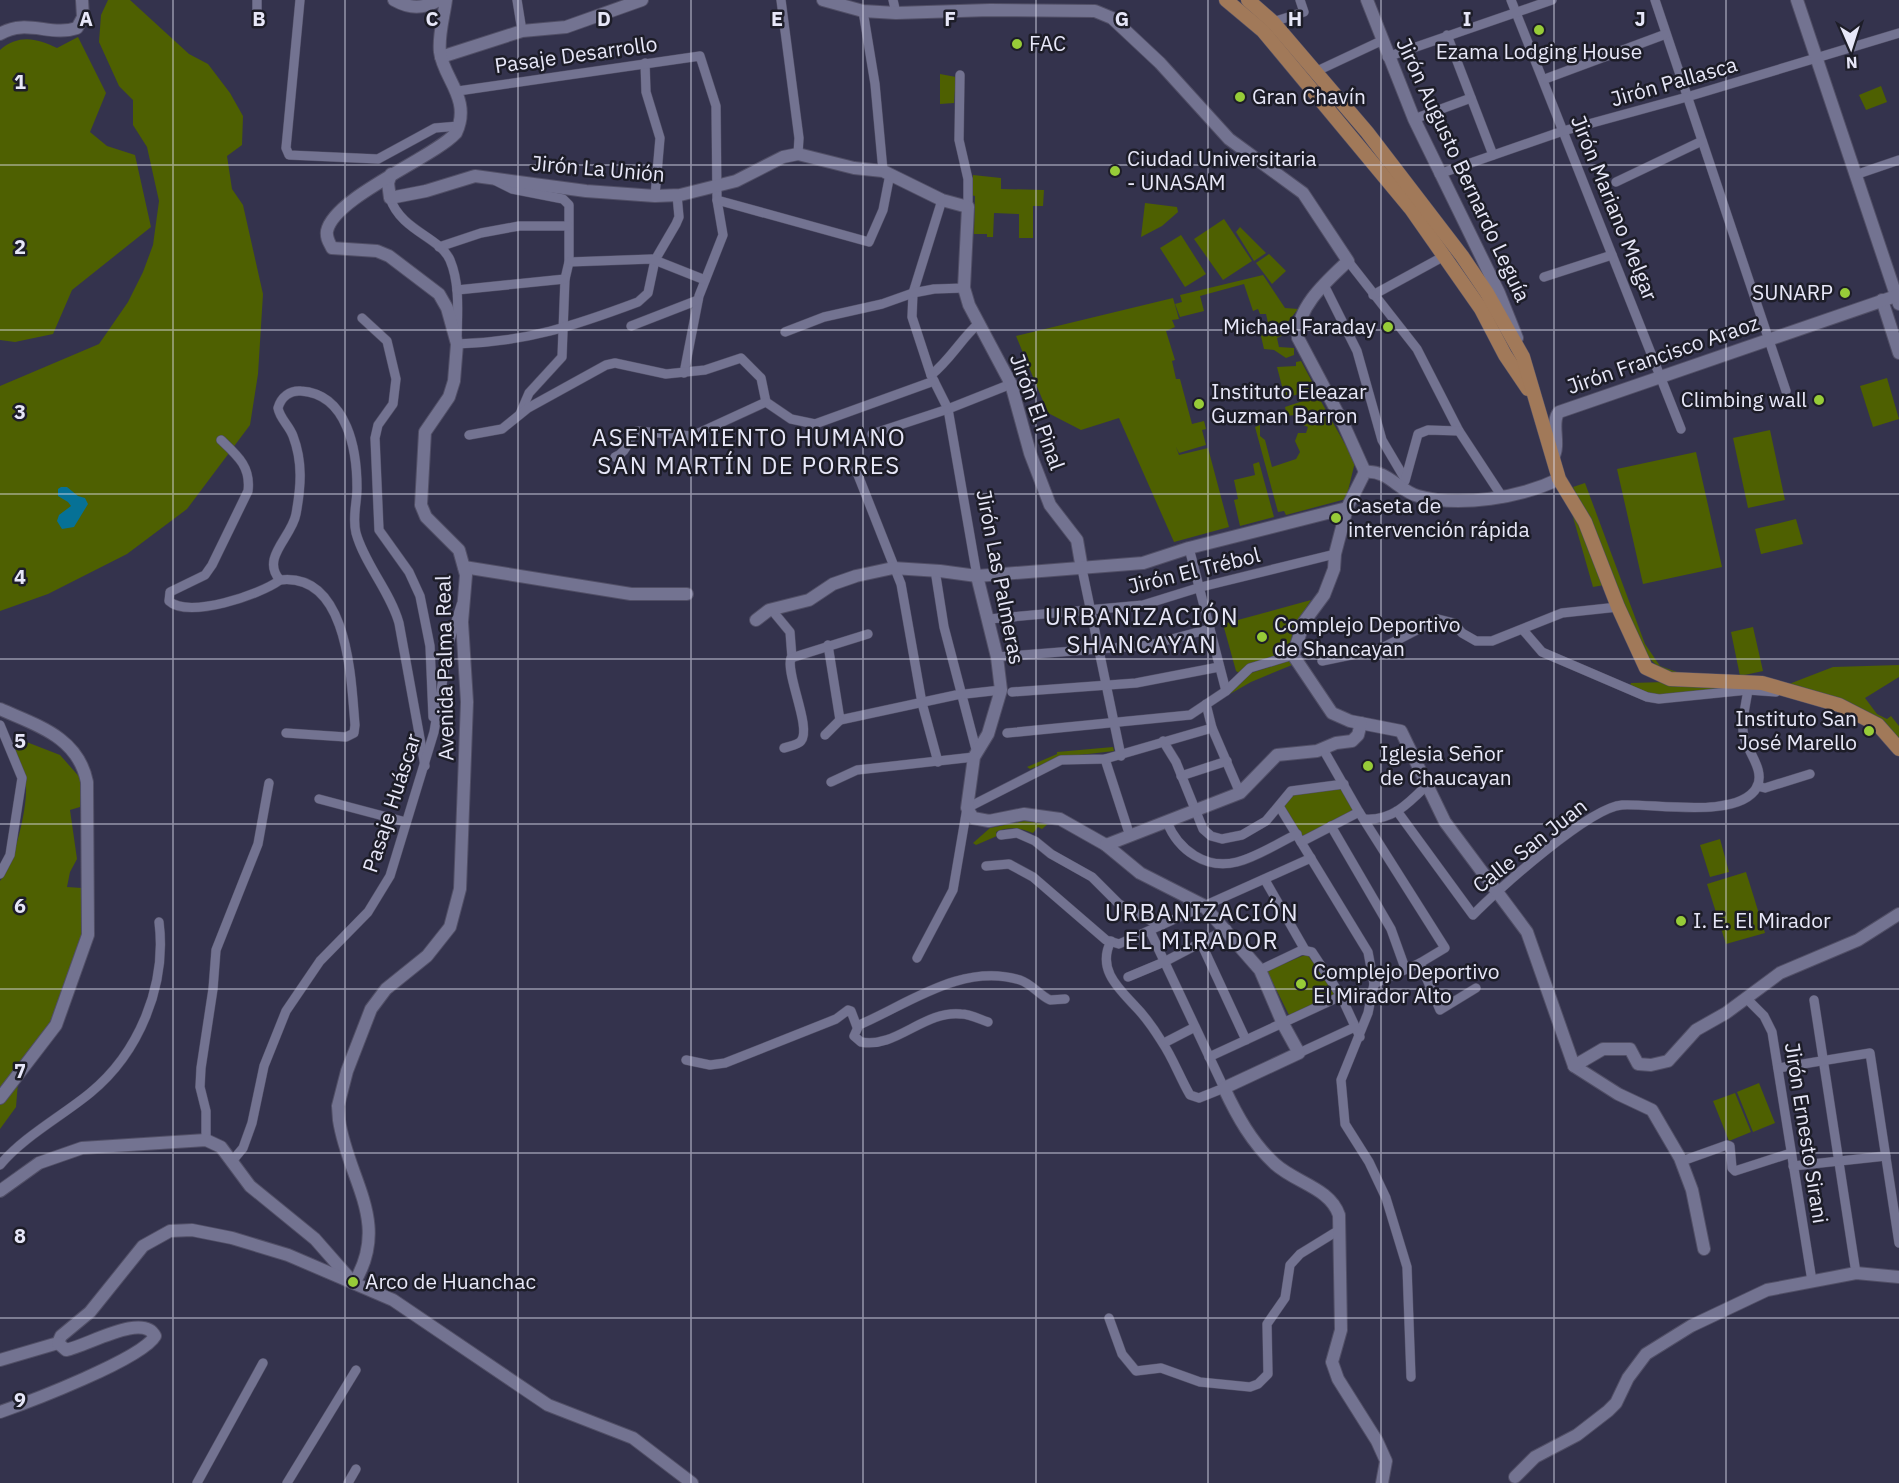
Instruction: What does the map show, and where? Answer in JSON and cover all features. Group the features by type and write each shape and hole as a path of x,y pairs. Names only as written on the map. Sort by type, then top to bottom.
{"main road":[{"path":"0,34 20,27 64,33 77,28 83,17 82,0"},
{"path":"394,0 406,8 428,7 439,0"},
{"path":"446,0 441,57 458,90 459,126"},
{"path":"441,57 522,31 566,27 642,0"},
{"path":"823,0 863,11 896,13 990,10 1095,11 1112,18 1160,63 1229,139 1303,193 1348,261 1324,285 1302,314 1297,326 1298,338 1367,469 1404,483 1417,496 1458,500 1503,498 1540,488 1559,479"},
{"path":"1226,0 1262,30 1450,251 1476,275 1522,357 1559,479 1585,522 1618,607 1646,668 1667,678 1762,683 1808,695 1839,705 1870,720 1899,749"},
{"path":"1248,0 1273,22 1367,132 1450,251 1520,378 1534,395"},
{"name":"Jirón Augusto Bernardo Leguía","path":"1366,0 1387,57 1414,119 1499,293 1522,357"},
{"path":"1797,0 1898,298"},
{"name":"Avenida Palma Real","path":"354,1283 367,1258 370,1232 367,1205 341,1132 338,1106 346,1071 371,1009 386,989 427,956 450,927 460,890 467,702 462,622 465,597 464,567 459,550 426,517 421,505 425,432 449,396 454,381 457,344 447,308 438,294 389,256 377,252 341,251 332,248 327,239 327,229 333,219 392,174 452,138 459,126"},
{"path":"798,153 854,168 886,172 942,200 968,207"},
{"name":"Jirón La Unión","path":"390,198 426,191 475,176 655,196 677,195 736,181 783,157 798,153"},
{"path":"390,198 388,183 392,174"},
{"name":"Jirón El Pinal","path":"968,207 964,288 969,305 1011,384 1030,453 1050,505 1077,540 1082,569"},
{"name":"Jirón Francisco Araoz","path":"1552,454 1558,442 1554,420 1559,412 1882,300 1898,298"},
{"path":"1882,300 1899,353"},
{"path":"1367,469 1347,508 1335,554 1334,569 1324,595 1304,622 1293,655 1332,713 1361,723 1401,731 1445,822 1527,932 1574,1066 1618,1094 1652,1110 1680,1158 1692,1190 1704,1249"},
{"path":"756,620 771,609 809,600 833,584 856,576 893,568 935,570 977,576 1143,563 1189,548 1347,508"},
{"path":"464,567 631,594 687,594"},
{"name":"Jirón Las Palmeras","path":"967,808 976,755 1007,691 977,576"},
{"path":"0,709 63,741 76,752 84,766 87,782 88,935 56,1025 0,1098"},
{"path":"1106,844 1240,794 1277,755 1323,749 1356,739 1361,723"},
{"path":"967,808 973,818 989,821 1024,814 1060,819 1106,844 1140,873 1203,905 1227,929 1260,970 1283,1024 1299,1053 1224,1088 1240,1123 1275,1164 1327,1196 1336,1206 1339,1230 1341,1330 1332,1362 1338,1379 1377,1441 1386,1461 1382,1483"},
{"path":"1574,1066 1595,1052 1609,1049 1630,1049 1638,1064 1643,1066 1662,1063 1668,1060 1696,1030 1726,1013 1790,968 1858,940 1899,914"},
{"path":"0,1191 39,1163 82,1148 206,1140 221,1147 233,1160 236,1170 250,1186 315,1239 354,1283"},
{"path":"58,1343 61,1336 90,1312 143,1246 170,1232 192,1230 232,1238 319,1268 393,1300 548,1406 633,1437 692,1483"},
{"path":"319,1268 329,1262 330,1255"},
{"path":"1515,1477 1535,1457 1577,1436 1616,1404 1634,1369 1653,1347 1764,1291 1856,1273 1899,1277"},
{"path":"0,1412 64,1388 145,1347 154,1336 150,1329 143,1326 124,1330 78,1348 66,1350 58,1343"},
{"path":"0,1360 58,1343"}],"street":[{"path":"257,0 257,23"},
{"path":"300,0 286,148 289,155 378,159 435,128 459,126"},
{"path":"517,0 522,31"},
{"path":"781,0 799,138 798,153"},
{"path":"893,0 896,13"},
{"path":"1273,22 1304,12 1300,0"},
{"name":"Jirón Mariano Melgar","path":"1512,0 1681,429"},
{"path":"1387,57 1552,0"},
{"path":"1655,0 1786,391"},
{"path":"717,200 869,242 883,210 886,172 863,11"},
{"name":"Jirón Pallasca","path":"1439,174 1563,131 1816,60 1899,33"},
{"path":"1545,79 1666,34"},
{"path":"1447,35 1493,155"},
{"path":"1317,71 1381,41"},
{"name":"Pasaje Desarrollo","path":"458,90 700,56 716,106 718,185"},
{"path":"645,63 646,92 660,138 655,196"},
{"name":"Jirón El Pinal","path":"960,75 959,140 968,179 968,207"},
{"path":"1414,119 1471,98"},
{"path":"1616,182 1702,141"},
{"path":"1855,175 1899,160"},
{"path":"488,178 512,189 563,199 569,206 569,262 562,357 529,393 520,414"},
{"path":"684,373 698,300 723,235 717,200 718,185"},
{"path":"390,198 394,210 423,238 439,247 450,259 458,290 457,344 494,343 564,330 644,298 648,294 655,260 679,217 677,195"},
{"name":"Jirón Las Palmeras","path":"942,200 913,293 912,316 932,378 948,409 977,576"},
{"path":"439,247 500,229 525,225 568,226"},
{"path":"1373,295 1450,251"},
{"path":"1544,277 1612,255"},
{"path":"569,262 640,258 655,260 705,280"},
{"path":"1348,261 1417,350 1459,431 1503,498"},
{"path":"458,290 566,279"},
{"path":"1324,285 1357,351 1382,440 1404,483"},
{"path":"785,332 824,318 882,304 913,293 934,289 964,288"},
{"path":"631,326 698,300"},
{"path":"362,318 387,341 396,379 393,404 378,425 375,438 379,530 409,572 420,596 429,646 434,732"},
{"path":"469,435 496,432 520,414 606,365 615,363 666,374 705,370 741,358 761,378 766,402 791,419 815,424 932,378 966,334 979,323"},
{"path":"872,434 948,409 1011,384"},
{"path":"280,580 274,574 272,559 293,530 301,472 292,434 279,416 278,408 287,394 298,390 326,400 348,426 357,487 353,515 356,531 360,544 393,603 399,623 425,766"},
{"path":"615,457 627,450 633,434 638,431 692,436 766,402"},
{"path":"1404,483 1418,434 1428,430 1459,431"},
{"path":"221,440 247,468 250,479 248,491 205,575 170,592 169,601 181,608 225,602 261,592 280,580 293,581 309,587 333,609 346,648 354,733 346,737 286,733"},
{"path":"856,470 901,584 922,703 938,762"},
{"path":"1189,548 1201,587 1209,629 1226,691"},
{"name":"Jirón El Trébol","path":"989,619 1143,605 1201,587 1335,554"},
{"name":"Jirón El Pinal","path":"1082,569 1097,650 1121,756"},
{"path":"831,782 857,770 938,762 976,755 944,627 935,570"},
{"name":"Pasaje Huáscar","path":"233,1160 243,1148 252,1123 264,1066 286,1011 320,961 368,912 390,876 409,806 425,766 434,732 449,643 465,597"},
{"path":"1322,662 1380,649 1438,619 1454,623 1462,633 1476,641 1492,641 1562,613 1618,607"},
{"path":"771,609 790,632 792,657 790,669 799,698 803,736 799,743 784,748"},
{"path":"997,657 1150,645 1209,629"},
{"path":"1523,630 1542,652 1647,697 1675,699 1748,690 1808,695"},
{"path":"792,657 868,634"},
{"path":"828,645 840,720"},
{"path":"1008,733 1190,715 1226,691 1250,668 1293,655"},
{"path":"825,735 840,720 962,694 1105,687 1219,667"},
{"path":"1748,690 1743,732 1759,774 1757,786 1765,788 1810,774"},
{"path":"1206,704 1212,728 1240,794"},
{"path":"0,725 22,778 10,855 0,874"},
{"path":"967,808 1061,760 1105,759 1121,756 1163,741 1212,728"},
{"path":"1163,741 1176,762 1203,829 1211,836 1222,839 1242,835 1257,828 1291,792 1344,784"},
{"path":"1323,749 1361,815 1445,948 1420,963 1374,984"},
{"path":"1105,759 1130,836"},
{"path":"1181,776 1227,761"},
{"path":"206,1140 206,1112 200,1087 216,950 258,844 269,783"},
{"path":"1167,822 1173,838 1187,852 1220,864 1238,862 1361,815 1380,820 1405,807 1427,785"},
{"name":"Calle San Juan","path":"1397,811 1473,915 1495,892 1566,835 1607,810 1620,805 1681,807 1730,805 1744,800 1757,786"},
{"path":"319,800 406,822"},
{"path":"1279,806 1368,952 1374,984 1360,1037 1341,1080 1345,1124 1369,1162 1386,1198 1407,1267 1411,1377"},
{"name":"Jirón Las Palmeras","path":"917,958 953,890 967,808"},
{"path":"1331,826 1391,929 1405,968"},
{"path":"1000,835 1017,832 1035,841 1092,877 1119,904 1161,926"},
{"path":"986,866 1008,864 1033,877 1079,918 1111,941 1119,944 1311,858"},
{"path":"1265,880 1305,950"},
{"path":"0,1165 90,1093 129,1052 144,1021 160,967 159,922"},
{"path":"1128,977 1164,962 1227,929"},
{"path":"1111,941 1106,955 1107,967 1114,985 1135,1005 1164,1043 1190,1095 1194,1098 1206,1096 1224,1088 1150,931"},
{"path":"1201,943 1246,1040"},
{"path":"1260,970 1305,950 1312,952 1341,996 1360,1037"},
{"path":"1420,963 1440,1010 1476,988"},
{"path":"988,1022 963,1014 943,1015 872,1043 856,1039 854,1033 857,1027 944,985 982,977 1014,978 1032,986 1050,1000 1065,999"},
{"path":"1209,1057 1341,996"},
{"name":"Jirón Ernesto Sirani","path":"1746,998 1769,1023 1812,1281"},
{"path":"1814,1000 1856,1273"},
{"path":"686,1060 710,1065 725,1063 836,1019 848,1010 851,1011 857,1027"},
{"path":"1164,1043 1195,1027"},
{"path":"1299,1053 1355,1027"},
{"path":"1778,1068 1870,1053 1899,1243"},
{"path":"1680,1158 1685,1160 1727,1145 1730,1146 1732,1169 1737,1171 1791,1153"},
{"path":"1793,1166 1886,1156"},
{"path":"1109,1318 1122,1354 1136,1371 1161,1368 1200,1382 1250,1387 1258,1384 1268,1374 1267,1324 1286,1298 1290,1265 1300,1254 1339,1230"},
{"path":"197,1483 263,1363"},
{"path":"287,1483 356,1370"},
{"path":"348,1483 356,1469"}],"green space":[{"path":"108,0 130,0 189,54 208,64 230,93 243,116 242,145 227,156 232,189 243,205 263,294 258,374 250,425 187,509 127,554 48,594 0,611 0,386 99,344 128,302 153,245 159,201 147,147 133,125 133,100 119,86 99,42 101,15"},
{"path":"78,37 106,93 90,132 107,146 135,155 151,227 72,290 53,334 15,342 0,340 0,50 14,42 28,39 57,48"},
{"path":"940,74 956,77 954,103 940,104"},
{"path":"1881,86 1887,102 1866,110 1859,95"},
{"path":"973,175 1001,178 1001,189 1044,190 1043,206 1033,206 1033,238 1019,238 1019,214 994,213 993,237 987,237 987,234 974,234 975,196 971,195"},
{"path":"1145,203 1177,207 1178,212 1162,226 1141,237"},
{"path":"1224,219 1252,261 1223,280 1194,239"},
{"path":"1240,227 1266,253 1254,261 1236,232"},
{"path":"1181,235 1206,274 1185,287 1160,248"},
{"path":"1269,254 1286,271 1272,284 1256,263"},
{"path":"1263,275 1285,308 1298,309 1283,328 1286,334 1277,338 1279,347 1294,348 1294,355 1286,358 1274,350 1264,349 1260,332 1269,327 1266,314 1260,314 1258,309 1253,311 1244,284 1200,296 1204,311 1180,317 1175,304 1182,302 1180,295"},
{"path":"1173,298 1179,319 1172,320 1175,327 1166,331 1175,360 1172,361 1176,379 1180,379 1192,424 1204,421 1206,429 1202,430 1206,445 1179,453 1176,447 1179,455 1208,448 1229,527 1174,542 1119,418 1081,430 1048,413 1016,336"},
{"path":"1301,361 1316,389 1285,398 1277,367 1296,366 1296,362"},
{"path":"1887,378 1899,419 1873,427 1860,386"},
{"path":"1318,396 1355,462 1346,499 1286,515 1284,511 1278,512 1255,427 1260,425 1260,436 1265,440 1272,467 1296,459 1300,452 1295,441 1298,433 1306,433 1308,427 1303,425 1302,414 1287,416 1285,407"},
{"path":"1770,430 1785,500 1748,508 1733,438"},
{"path":"1696,452 1722,567 1643,584 1617,469"},
{"path":"1259,462 1274,517 1240,526 1234,500 1238,499 1234,480 1255,475 1253,464"},
{"path":"1585,483 1645,644 1660,666 1688,676 1664,670 1646,654 1573,487"},
{"path":"1567,496 1604,585 1593,587"},
{"path":"1796,519 1803,544 1761,554 1755,529"},
{"path":"1311,600 1293,629 1289,653 1239,673 1236,671 1223,624"},
{"path":"1753,627 1763,671 1740,676 1731,632"},
{"path":"1291,660 1292,665 1251,682 1230,694 1227,693 1248,674"},
{"path":"1899,665 1899,677 1865,698 1877,714 1887,719 1891,716 1899,726 1899,740 1875,716 1849,702 1789,687 1789,684 1833,667"},
{"path":"1631,683 1756,685 1656,696 1630,686"},
{"path":"24,741 60,755 83,781 80,807 70,810 77,859 70,872 67,887 82,888 83,936 74,973 49,1024 31,1049 18,1082 16,1107 0,1129 0,881 15,850 26,798 25,777 13,748"},
{"path":"1113,747 1114,751 1062,757 1030,769 1027,767 1057,752"},
{"path":"1341,787 1356,812 1303,838 1281,806 1291,795"},
{"path":"1029,820 1049,823 1042,829 1038,827 1033,833 1010,828 996,832 997,836 976,845 973,843 990,828"},
{"path":"1720,839 1729,872 1710,877 1700,845"},
{"path":"1746,872 1765,933 1726,944 1707,884"},
{"path":"1307,954 1336,995 1290,1017 1267,971"},
{"path":"1759,1083 1775,1123 1753,1132 1737,1092"},
{"path":"1735,1093 1751,1132 1729,1141 1713,1101"}],"water":[{"path":"67,487 78,496 85,498 88,504 74,527 62,529 57,521 59,515 71,506 58,496 58,489"}],"place":[{"name":"Ezama Lodging House","path":"1539,30"},
{"name":"FAC","path":"1017,44"},
{"name":"Gran Chavín","path":"1240,97"},
{"name":"Ciudad Universitaria - UNASAM","path":"1115,171"},
{"name":"SUNARP","path":"1845,293"},
{"name":"Michael Faraday","path":"1388,327"},
{"name":"Climbing wall","path":"1819,400"},
{"name":"Instituto Eleazar Guzman Barron","path":"1199,404"},
{"name":"Caseta de intervención rápida","path":"1336,518"},
{"name":"Complejo Deportivo de Shancayan","path":"1262,637"},
{"name":"Instituto San José Marello","path":"1869,731"},
{"name":"Iglesia Señor de Chaucayan","path":"1368,766"},
{"name":"I. E. El Mirador","path":"1681,921"},
{"name":"Complejo Deportivo El Mirador Alto","path":"1301,984"},
{"name":"Arco de Huanchac","path":"353,1282"}],"district":[{"name":"ASENTAMIENTO HUMANO SAN MARTÍN DE PORRES","path":"749,452"},
{"name":"URBANIZACIÓN SHANCAYAN","path":"1142,631"},
{"name":"URBANIZACIÓN EL MIRADOR","path":"1202,927"}]}
